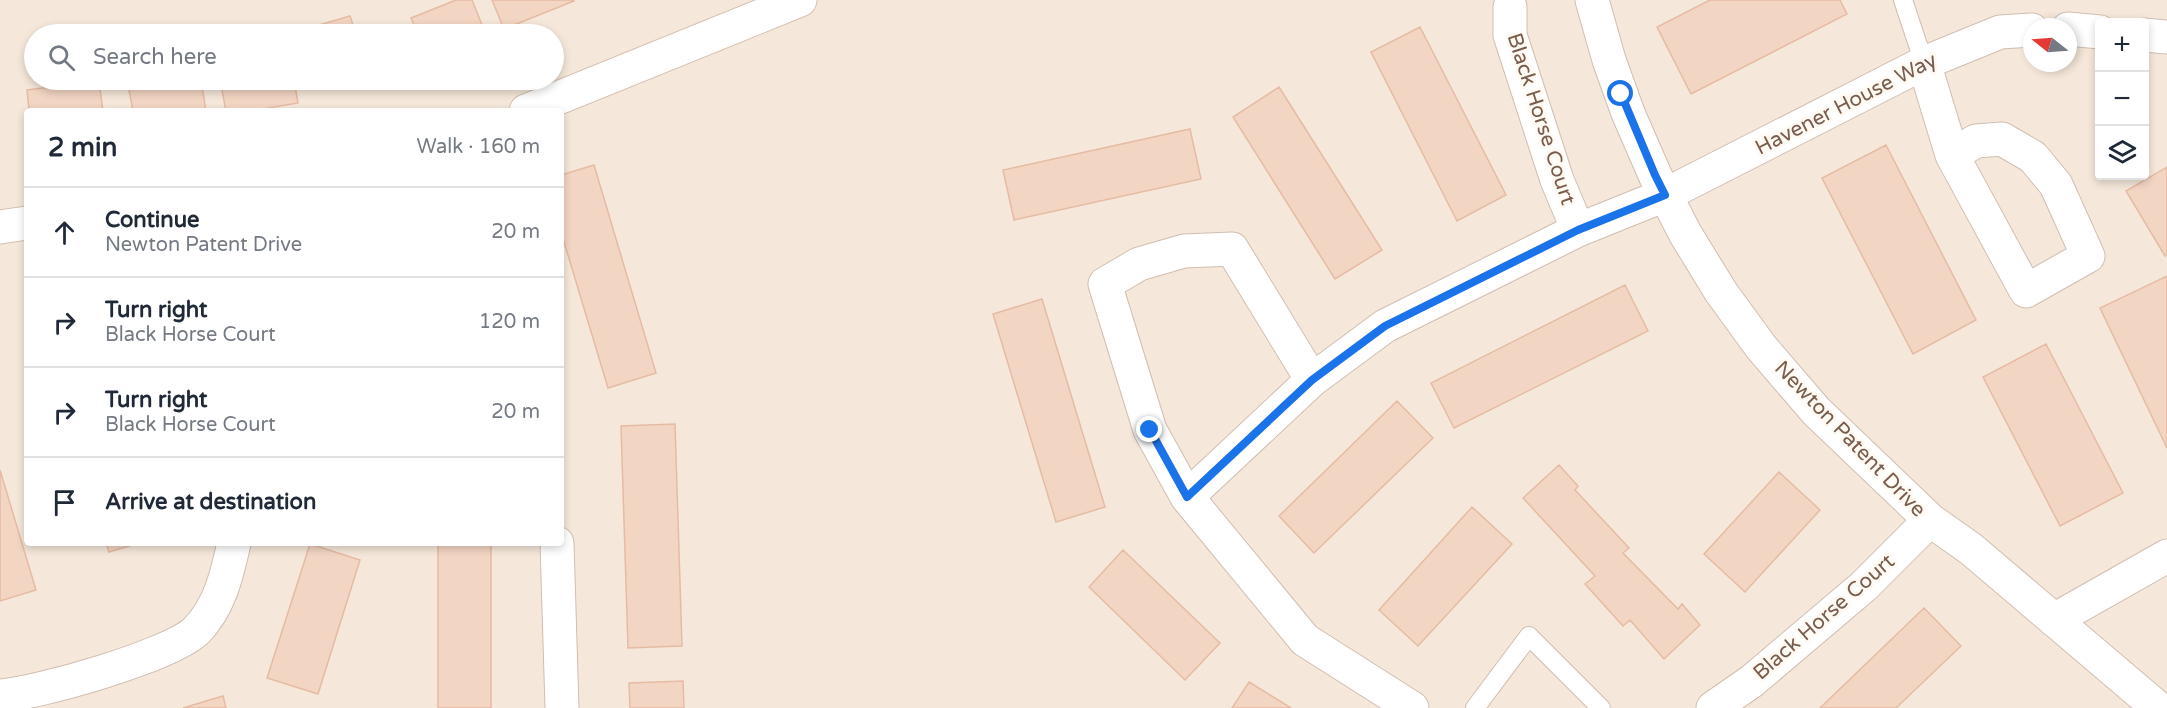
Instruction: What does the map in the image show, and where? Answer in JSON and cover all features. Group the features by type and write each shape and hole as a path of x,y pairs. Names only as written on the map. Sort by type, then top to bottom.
{"street":[{"path":"533,108 800,0"},
{"name":"Newton Patent Drive","path":"1592,0 1609,60 1628,113 1665,195 1686,235 1721,292 1761,347 1816,411 1930,520 1971,549 2158,708"},
{"name":"Black Horse Court","path":"1510,7 1510,35 1557,180 1578,230"},
{"path":"2077,30 2095,32"},
{"name":"Havener House Way","path":"1665,195 1924,63 2000,32 2023,31"},
{"path":"2149,35 2167,37"},
{"path":"1924,63 1952,155 2026,291 2088,256 2056,185 2033,157 2002,138 1977,141 1952,155"},
{"name":"Black Horse Court","path":"1187,497 1312,380 1385,326 1578,230 1665,195"},
{"path":"0,227 24,223"},
{"path":"1312,380 1232,249 1184,251 1139,264 1105,284 1150,430 1187,497 1305,640 1412,708"},
{"name":"Black Horse Court","path":"1713,708 1752,681 1864,586 1930,520"},
{"path":"0,696 69,681 126,663 173,645 196,631 217,603 227,576 233,546"},
{"path":"557,546 561,708"},
{"path":"2054,620 2167,556"}],"lane":[{"path":"1902,0 1924,63"},
{"path":"1475,708 1529,636 1601,708"}],"shaded area":[{"path":"0,0 2167,0 2167,708 0,708"}],"building":[{"path":"456,0 472,0 482,24 414,24 411,18"},
{"path":"492,0 574,1 516,24 502,24"},
{"path":"1710,0 1840,0 1847,14 1691,94 1657,27"},
{"path":"350,16 353,24 323,24"},
{"path":"1420,27 1506,195 1457,221 1371,52"},
{"path":"1279,87 1382,250 1335,279 1233,117"},
{"path":"27,90 100,90 103,108 29,108"},
{"path":"129,90 203,90 206,108 132,108"},
{"path":"222,90 296,90 298,103 269,108 225,108"},
{"path":"1190,129 1201,179 1014,220 1003,170"},
{"path":"1886,145 1976,320 1913,354 1822,178"},
{"path":"594,165 656,373 608,388 564,242 564,174"},
{"path":"2167,167 2167,254 2165,256 2126,191 2145,180 2149,180 2149,178"},
{"path":"2167,276 2167,448 2100,308"},
{"path":"1625,285 1648,331 1454,428 1431,383"},
{"path":"1042,299 1105,507 1056,522 993,314"},
{"path":"2046,344 2123,493 2060,526 1983,377"},
{"path":"1397,401 1433,438 1314,553 1279,516"},
{"path":"675,424 682,646 628,648 621,426"},
{"path":"1559,465 1578,486 1575,490 1629,548 1623,553 1678,609 1682,604 1700,625 1664,659 1630,620 1623,626 1585,584 1595,576 1523,498"},
{"path":"0,470 36,590 0,601"},
{"path":"1779,472 1820,510 1745,592 1704,554"},
{"path":"1472,507 1512,544 1418,646 1379,610"},
{"path":"107,546 129,546 109,552"},
{"path":"309,546 316,546 360,560 318,694 267,678"},
{"path":"438,546 491,546 491,708 438,708"},
{"path":"1123,550 1220,643 1185,680 1089,587"},
{"path":"1924,608 1961,646 1896,708 1820,708"},
{"path":"683,681 684,708 630,708 629,683"},
{"path":"1249,682 1291,708 1232,708"},
{"path":"223,696 226,708 183,708"}],"route":[{"path":"1150,430 1187,497 1312,380 1385,326 1578,230 1665,195 1621,94"}]}
